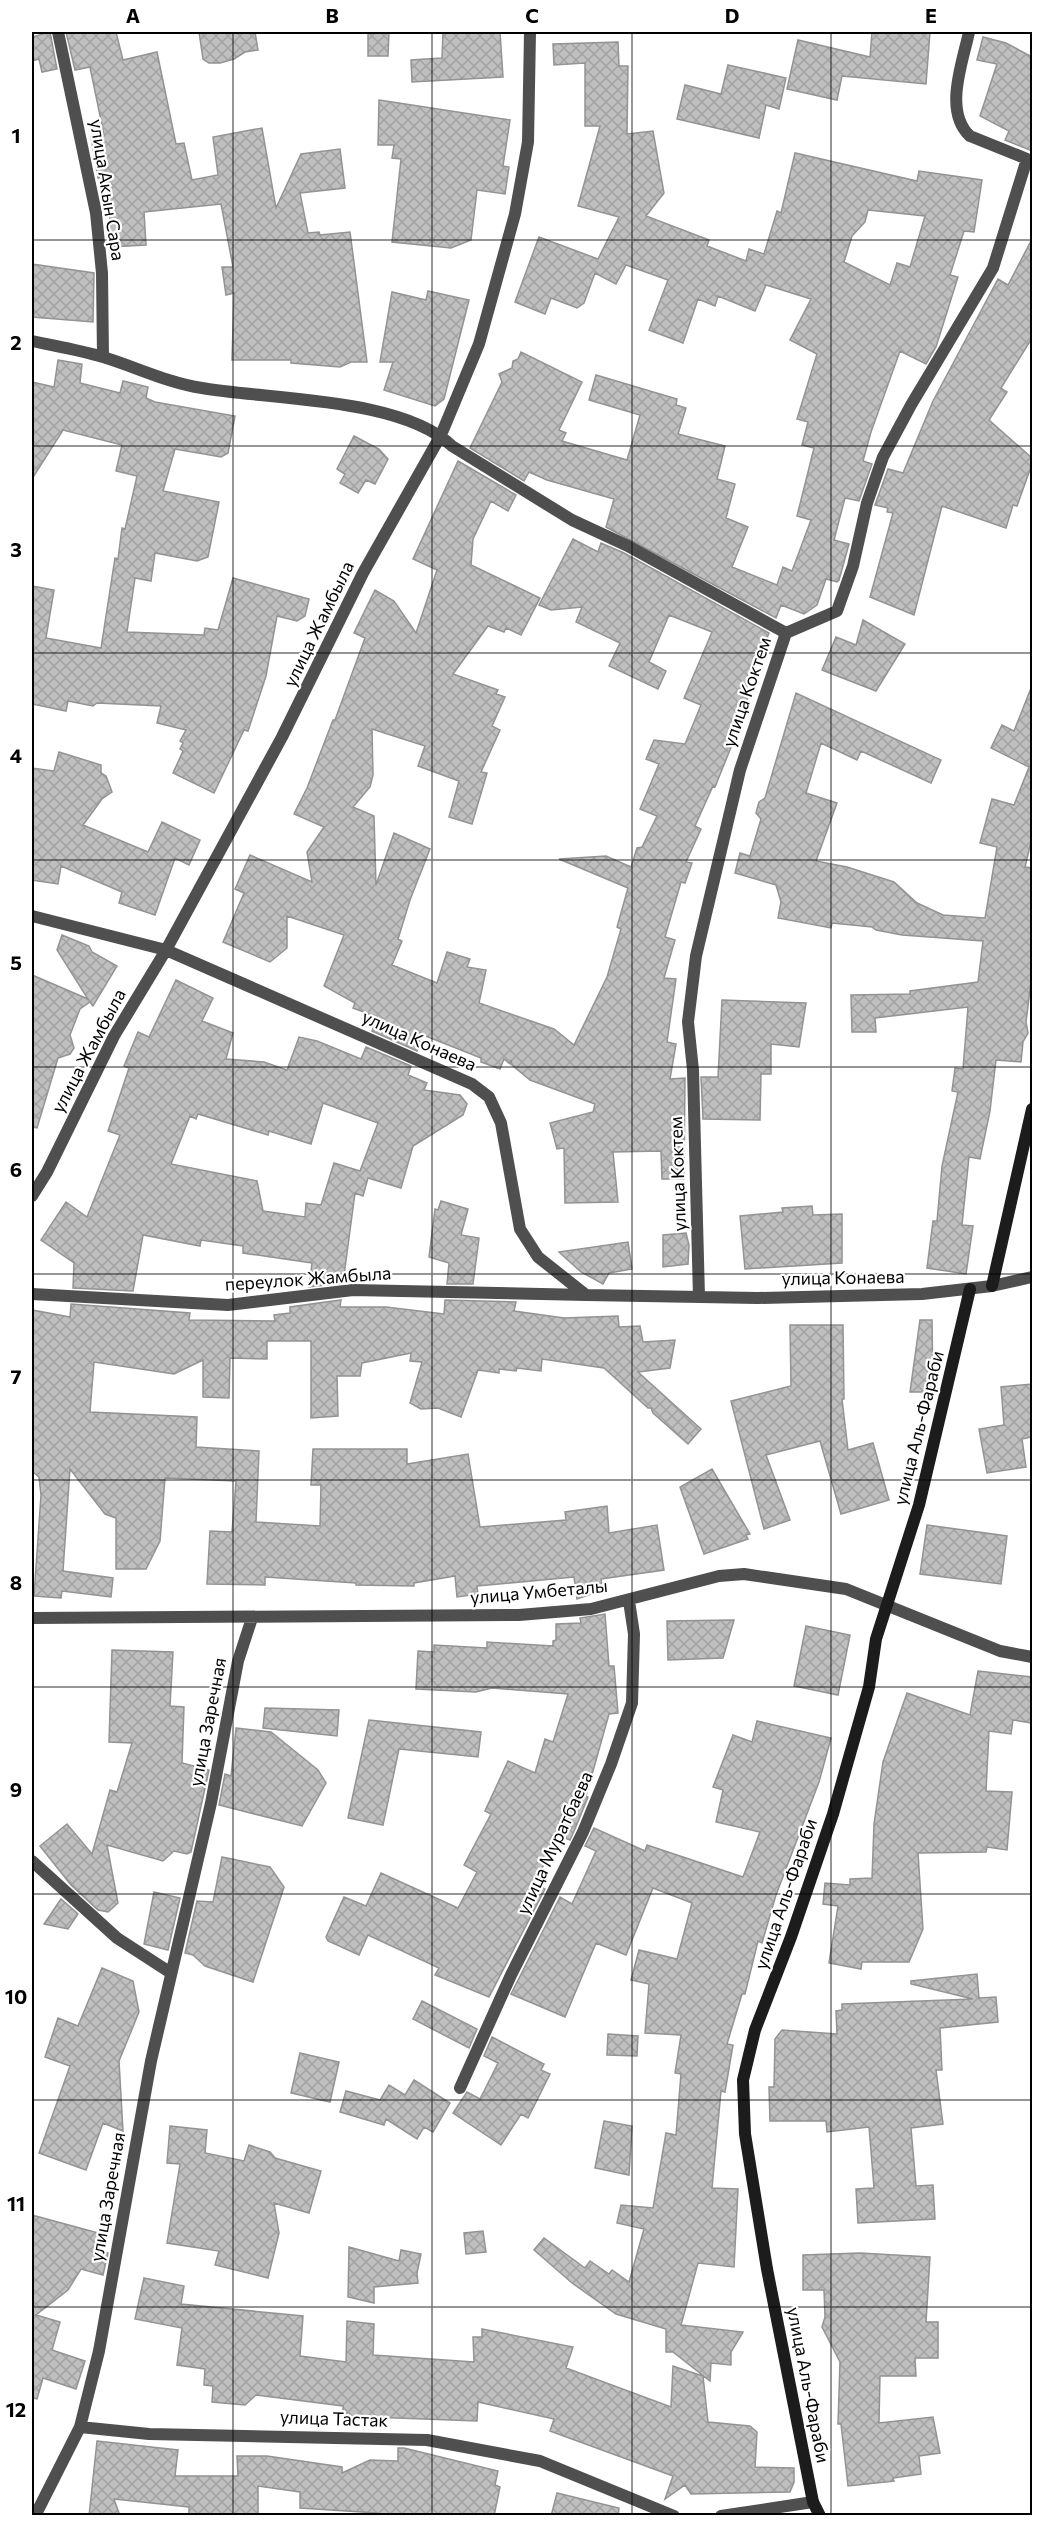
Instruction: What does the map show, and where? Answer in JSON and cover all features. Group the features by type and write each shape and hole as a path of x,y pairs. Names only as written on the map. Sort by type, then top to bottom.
{"street":[{"name":"улица Акын Сара","path":"58,32 96,213 102,273 103,357"},
{"name":"улица Жамбыла","path":"32,1196 47,1172 114,1036 166,950 282,737 363,573 441,435 479,344 515,214 528,142 530,32"},
{"name":"улица Коктем","path":"699,1297 693,1070 688,1022 696,956 740,770 786,633 837,611 853,566 867,503 883,457 911,405 993,268 1009,225 1027,159 970,136 963,129 955,103 969,32"},
{"path":"32,341 103,357 200,388 281,396 348,406 418,423 441,435 452,446 572,520 628,546 786,633"},
{"name":"улица Конаева","path":"32,916 166,950 472,1084 489,1097 501,1123 520,1229 538,1257 586,1295 699,1297 922,1294 992,1286 1032,1277"},
{"path":"992,1286 1032,1108"},
{"name":"улица Аль-Фараби","path":"820,2516 813,2502 767,2270 745,2134 743,2080 755,2030 791,1937 833,1814 869,1687 876,1639 919,1505 970,1289"},
{"name":"переулок Жамбыла","path":"32,1294 228,1305 353,1290 586,1295"},
{"name":"улица Умбеталы","path":"32,1618 519,1615 591,1609 629,1601 719,1575 744,1574 846,1588 1000,1651 1032,1657"},
{"name":"улица Муратбаева","path":"460,2088 511,1975 583,1833 611,1764 632,1703 634,1634 629,1601"},
{"name":"улица Заречная","path":"80,2427 99,2351 151,2061 211,1803 238,1661 252,1618"},
{"path":"32,1861 117,1938 171,1973"},
{"path":"35,2516 80,2427"},
{"name":"улица Тастак","path":"80,2427 149,2434 416,2440 465,2446 540,2461 674,2516"},
{"path":"721,2516 813,2502"}],"building":[{"path":"50,32 57,69 42,72 39,59 32,61 32,37"},
{"path":"66,32 116,32 123,60 157,52 176,144 184,143 192,180 218,175 213,137 262,128 276,208 301,154 340,149 345,188 300,193 308,233 319,232 320,235 350,232 367,362 351,362 340,367 291,363 291,360 232,360 234,293 226,295 222,267 233,267 221,204 144,212 146,245 111,247 108,177 98,178 91,137 104,135 90,67 75,70"},
{"path":"199,32 255,32 258,50 245,52 234,59 220,63 209,63 203,59"},
{"path":"368,32 389,32 388,56 368,56"},
{"path":"443,32 500,32 503,77 412,82 411,60 442,58"},
{"path":"872,32 930,32 926,84 842,76 837,100 787,89 798,40 870,57"},
{"path":"983,37 1006,43 1032,57 1032,151 1005,140 1009,131 980,116 997,64 977,60"},
{"path":"618,42 619,66 628,66 627,134 653,131 664,193 646,216 709,240 707,246 746,261 749,249 764,254 777,211 781,213 795,153 917,181 919,171 982,180 974,232 964,231 950,275 958,277 936,347 926,364 900,351 863,461 872,464 859,501 845,498 834,540 849,544 839,580 837,582 826,579 817,605 804,614 781,605 776,618 606,527 614,499 547,480 529,472 524,481 470,448 502,382 499,374 512,368 513,361 518,359 521,352 582,382 559,430 566,433 562,441 627,460 640,415 589,400 596,375 677,399 676,405 686,408 678,434 725,446 717,479 735,484 726,518 748,527 732,567 777,585 783,567 792,571 811,520 797,516 814,448 802,445 808,422 797,419 817,354 790,340 811,299 766,285 755,311 718,296 715,306 698,299 683,343 649,330 668,280 626,265 616,284 595,273 584,303 577,308 551,298 545,314 515,302 539,237 598,259 619,217 578,206 600,126 585,126 585,63 554,65 553,44","holes":["868,210 925,216 910,267 897,263 890,285 844,262 852,236 865,222"]},
{"path":"728,65 786,78 779,109 766,105 759,138 677,119 685,85 721,94"},
{"path":"379,100 510,120 503,166 509,167 505,194 477,190 471,240 451,248 392,242 401,159 392,158 394,145 378,145"},
{"path":"1032,239 1032,338 1001,388 1007,392 989,420 1032,458 1032,464 1017,506 1013,505 1006,528 942,506 914,615 870,597 893,513 887,512 888,508 875,505 888,469 903,473 933,401 998,279 1008,285"},
{"path":"32,264 94,273 93,322 32,317"},
{"path":"428,291 469,300 444,399 435,406 384,390 393,362 380,362 392,292 426,300"},
{"path":"58,360 82,364 80,383 120,393 123,381 148,387 146,398 155,402 235,416 228,453 221,457 175,449 163,491 219,502 208,557 197,561 155,553 151,581 135,578 127,632 204,635 205,628 218,630 233,578 309,599 305,616 297,621 277,616 266,676 248,731 244,730 214,793 173,773 183,751 180,749 183,743 180,741 186,730 157,723 161,706 97,703 93,706 68,701 66,711 32,704 32,586 54,590 46,638 101,648 115,558 118,559 122,528 125,529 137,476 116,471 122,445 63,430 32,479 32,382 54,387"},
{"path":"354,436 379,449 388,459 375,484 366,480 358,493 340,483 345,474 337,469"},
{"path":"458,461 516,495 508,511 491,501 473,539 471,565 540,598 521,635 506,628 504,632 488,626 453,674 498,690 496,694 505,697 492,726 500,730 481,772 487,773 472,824 449,817 459,781 418,766 425,746 372,729 373,775 370,787 353,807 374,816 376,885 394,833 430,849 410,900 398,939 402,941 392,965 437,983 447,952 470,959 467,967 486,970 479,1003 554,1029 574,1045 607,977 621,929 617,927 628,888 559,859 606,856 631,867 637,848 642,847 657,816 640,809 659,764 646,759 654,740 685,744 701,705 684,698 712,632 669,615 649,662 666,671 658,689 609,666 620,643 576,622 582,607 551,610 539,605 573,539 598,552 601,543 624,553 769,633 745,691 750,693 737,723 740,725 715,787 713,786 695,826 701,829 686,862 692,863 685,883 681,882 665,937 675,940 664,978 676,979 667,1042 676,1044 670,1079 685,1078 684,1179 662,1179 661,1151 613,1152 618,1202 565,1203 564,1148 557,1149 550,1123 593,1112 595,1104 530,1080 512,1065 511,1060 510,1064 504,1059 500,1069 481,1062 481,1058 423,1035 421,1039 417,1038 420,1042 417,1051 372,1031 377,1017 353,1008 355,1003 324,986 344,935 287,916 287,948 270,962 223,942 244,893 235,889 250,855 312,882 307,852 324,827 294,814 307,788 333,720 335,720 365,638 354,633 375,590 394,601 416,633 437,570 413,559"},
{"path":"863,620 905,644 876,691 822,670 836,637 856,645"},
{"path":"1031,688 1032,838 1025,867 1032,868 1032,974 1026,1022 1028,1033 1023,1042 1021,1062 996,1060 990,1111 980,1159 969,1157 962,1225 973,1226 966,1274 927,1268 933,1221 937,1221 942,1166 958,1092 952,1091 955,1068 963,1069 968,1007 875,1018 876,1032 852,1032 851,995 910,994 910,991 978,982 983,941 902,935 876,930 872,927 832,923 831,928 778,918 781,902 776,885 735,873 740,853 750,856 761,819 756,813 759,802 765,798 796,693 941,760 931,783 861,751 857,760 821,743 806,793 837,803 816,861 847,867 894,882 917,903 943,915 985,918 997,847 980,843 992,799 1014,805 1029,767 991,748 1002,725 1014,731"},
{"path":"59,752 101,765 101,773 106,776 112,792 102,799 83,825 148,852 162,822 200,840 189,865 175,858 155,915 119,903 122,892 61,866 58,884 32,880 32,768 54,771"},
{"path":"62,935 89,946 92,952 117,966 93,1006 90,1002 80,1009 70,1035 74,1048 70,1054 58,1058 37,1128 32,1127 32,975 88,999 57,950"},
{"path":"176,980 213,998 202,1021 233,1033 226,1059 264,1062 287,1070 299,1037 317,1041 361,1059 366,1047 411,1066 408,1075 427,1083 424,1090 460,1095 467,1104 463,1115 413,1146 401,1188 368,1178 363,1196 355,1193 343,1283 309,1287 312,1263 243,1253 243,1246 201,1240 200,1246 143,1235 133,1291 73,1288 74,1263 41,1240 66,1202 87,1217 120,1135 108,1131 129,1068 124,1066 138,1032 149,1037","holes":["323,1103 378,1123 360,1171 334,1163 321,1205 306,1203 305,1217 263,1211 257,1181 171,1164 190,1116 196,1119 198,1114 268,1135 269,1131 311,1144"]},
{"path":"722,1000 806,1003 799,1047 771,1044 771,1074 761,1074 760,1120 703,1119 701,1077 718,1077"},
{"path":"441,1201 468,1209 461,1235 479,1238 473,1284 447,1284 449,1263 429,1257 435,1209 438,1210"},
{"path":"812,1206 813,1215 842,1214 842,1263 745,1269 740,1216 783,1212 782,1208"},
{"path":"686,1233 689,1245 688,1264 663,1267 663,1235"},
{"path":"628,1242 632,1269 609,1273 603,1284 581,1272 559,1252"},
{"path":"341,1300 340,1307 386,1307 444,1314 445,1300 516,1302 514,1311 564,1318 618,1316 619,1327 640,1326 643,1342 675,1340 670,1368 638,1372 701,1429 688,1444 653,1413 651,1408 648,1408 604,1368 542,1359 541,1371 517,1368 516,1371 499,1369 499,1373 478,1370 461,1417 438,1408 421,1409 410,1403 422,1362 410,1361 411,1353 362,1363 360,1376 337,1376 338,1416 311,1418 311,1341 267,1341 267,1359 230,1358 229,1398 203,1397 203,1360 174,1374 94,1362 90,1412 197,1417 196,1447 259,1451 256,1522 320,1526 321,1485 311,1485 313,1449 407,1449 407,1464 468,1454 480,1527 566,1520 565,1512 607,1506 609,1533 657,1525 664,1570 601,1579 603,1590 577,1599 574,1577 477,1586 478,1594 457,1597 455,1576 414,1583 414,1586 356,1585 356,1583 265,1577 265,1585 207,1584 210,1531 232,1532 236,1481 165,1478 160,1541 146,1569 116,1569 116,1518 105,1514 70,1469 63,1571 113,1578 111,1597 62,1591 61,1598 34,1596 41,1495 39,1477 33,1472 32,1310 70,1317 71,1304 190,1313 189,1320 275,1321 274,1315 290,1313 290,1307"},
{"path":"920,1320 932,1320 933,1392 910,1392"},
{"path":"790,1325 843,1325 844,1399 842,1399 848,1450 873,1443 889,1500 841,1514 820,1441 766,1455 790,1520 764,1529 731,1401 791,1386"},
{"path":"1032,1384 1032,1437 1022,1439 1026,1467 987,1473 979,1429 1004,1425 1001,1387"},
{"path":"712,1469 750,1534 746,1535 748,1539 704,1554 680,1487"},
{"path":"927,1525 1007,1536 1001,1584 920,1574"},
{"path":"605,1614 609,1666 614,1666 618,1713 609,1714 586,1796 588,1797 575,1829 570,1840 558,1835 535,1883 545,1889 489,1997 435,1975 439,1968 368,1935 359,1955 328,1941 326,1937 344,1897 366,1906 381,1873 458,1908 477,1872 464,1865 491,1814 485,1811 508,1761 535,1773 545,1739 553,1742 568,1694 492,1688 476,1692 416,1689 418,1651 434,1652 434,1645 487,1648 487,1642 553,1646 553,1641 556,1640 556,1624 581,1623 580,1618"},
{"path":"734,1620 723,1658 668,1660 667,1621"},
{"path":"806,1626 850,1635 838,1695 794,1686"},
{"path":"112,1650 173,1652 170,1706 184,1707 182,1763 209,1770 191,1852 187,1854 174,1851 163,1861 107,1845 118,1903 108,1912 98,1910 71,1885 40,1846 67,1824 92,1854 110,1790 117,1792 132,1743 109,1742"},
{"path":"978,1671 1032,1677 1032,1723 1013,1720 1011,1734 989,1731 986,1791 1012,1792 1007,1850 987,1847 986,1852 918,1853 923,1929 909,1962 862,1962 861,1969 829,1963 838,1906 823,1904 825,1883 850,1885 850,1879 872,1878 874,1824 883,1762 907,1693 970,1715"},
{"path":"265,1708 339,1710 337,1736 263,1728"},
{"path":"369,1720 481,1732 478,1757 399,1749 383,1825 348,1818"},
{"path":"757,1721 831,1738 819,1782 776,1895 762,1943 758,1941 745,1994 742,1994 727,2044 733,2045 725,2092 721,2091 712,2188 738,2189 734,2267 698,2263 681,2325 743,2332 731,2352 731,2365 711,2363 710,2381 673,2352 666,2352 666,2329 616,2314 572,2283 534,2250 544,2238 585,2268 590,2261 609,2274 612,2270 629,2282 644,2229 617,2223 621,2205 653,2208 666,2133 676,2135 681,2074 675,2073 681,2035 645,2033 649,1984 631,1980 639,1950 677,1959 692,1903 653,1888 626,1955 596,1943 565,2017 511,1994 560,1897 572,1904 596,1851 585,1846 594,1828 645,1851 647,1845 743,1877 760,1832 716,1822 723,1790 713,1787 733,1735 752,1742"},
{"path":"236,1728 271,1732 318,1770 326,1783 302,1826 219,1805 225,1774 231,1776"},
{"path":"222,1857 270,1867 284,1887 253,1982 205,1966 193,1955 185,1953 197,1901 213,1902"},
{"path":"154,1892 180,1898 168,1950 144,1944"},
{"path":"61,1899 78,1914 68,1929 44,1924"},
{"path":"102,1968 133,1981 139,2012 119,2061 123,2131 103,2123 86,2170 39,2153 70,2066 45,2057 58,2018 78,2026"},
{"path":"977,1974 979,1998 996,1997 998,2022 940,2028 942,2070 936,2070 943,2124 911,2128 916,2186 933,2185 935,2219 858,2223 856,2189 874,2188 869,2127 827,2132 826,2121 770,2121 769,2087 774,2087 775,2039 782,2030 837,2034 836,2011 842,2010 842,2004 973,1999 911,1984 911,1981"},
{"path":"422,2001 477,2029 469,2048 413,2019"},
{"path":"608,2034 638,2036 637,2056 607,2055"},
{"path":"492,2037 544,2064 541,2070 550,2074 528,2118 521,2114 501,2145 453,2113 467,2092 480,2099 498,2063 484,2056"},
{"path":"300,2053 339,2062 330,2102 291,2093"},
{"path":"414,2080 450,2103 433,2132 424,2127 417,2139 386,2119 384,2125 340,2112 346,2091 380,2100 389,2085 405,2095"},
{"path":"604,2121 632,2126 629,2175 595,2168"},
{"path":"170,2126 207,2130 205,2153 244,2161 249,2145 270,2152 275,2158 321,2171 309,2213 274,2203 279,2233 268,2278 215,2265 219,2251 167,2243 180,2164 167,2163"},
{"path":"32,2215 102,2234 97,2250 108,2253 103,2275 81,2269 68,2290 36,2315 60,2322 52,2350 85,2361 76,2389 43,2378 37,2399 32,2398"},
{"path":"483,2231 486,2252 466,2254 464,2233"},
{"path":"349,2247 399,2261 401,2250 421,2254 417,2273 418,2283 374,2287 374,2303 348,2297"},
{"path":"860,2253 930,2257 926,2322 938,2322 938,2358 915,2358 916,2376 880,2376 879,2423 933,2417 940,2453 919,2456 921,2474 893,2478 894,2481 848,2486 841,2424 838,2424 840,2362 822,2327 825,2317 824,2290 803,2290 803,2255"},
{"path":"144,2278 184,2286 181,2304 303,2316 300,2356 346,2362 347,2321 374,2324 373,2355 474,2362 473,2337 482,2337 482,2329 573,2347 566,2368 671,2407 673,2366 703,2376 708,2422 750,2426 757,2432 755,2467 794,2468 794,2482 790,2492 691,2494 685,2485 665,2499 673,2476 550,2431 554,2419 478,2402 477,2421 343,2416 343,2406 256,2395 245,2405 212,2402 213,2386 204,2385 205,2369 177,2365 182,2328 135,2319"},
{"path":"97,2441 178,2450 175,2476 238,2476 237,2456 267,2456 342,2467 342,2473 370,2460 398,2461 398,2448 404,2448 498,2471 495,2485 500,2487 494,2516 377,2516 377,2513 300,2508 300,2492 258,2486 258,2516 189,2516 189,2507 114,2499 120,2516 89,2516"},
{"path":"557,2493 619,2508 618,2516 551,2516"}]}
